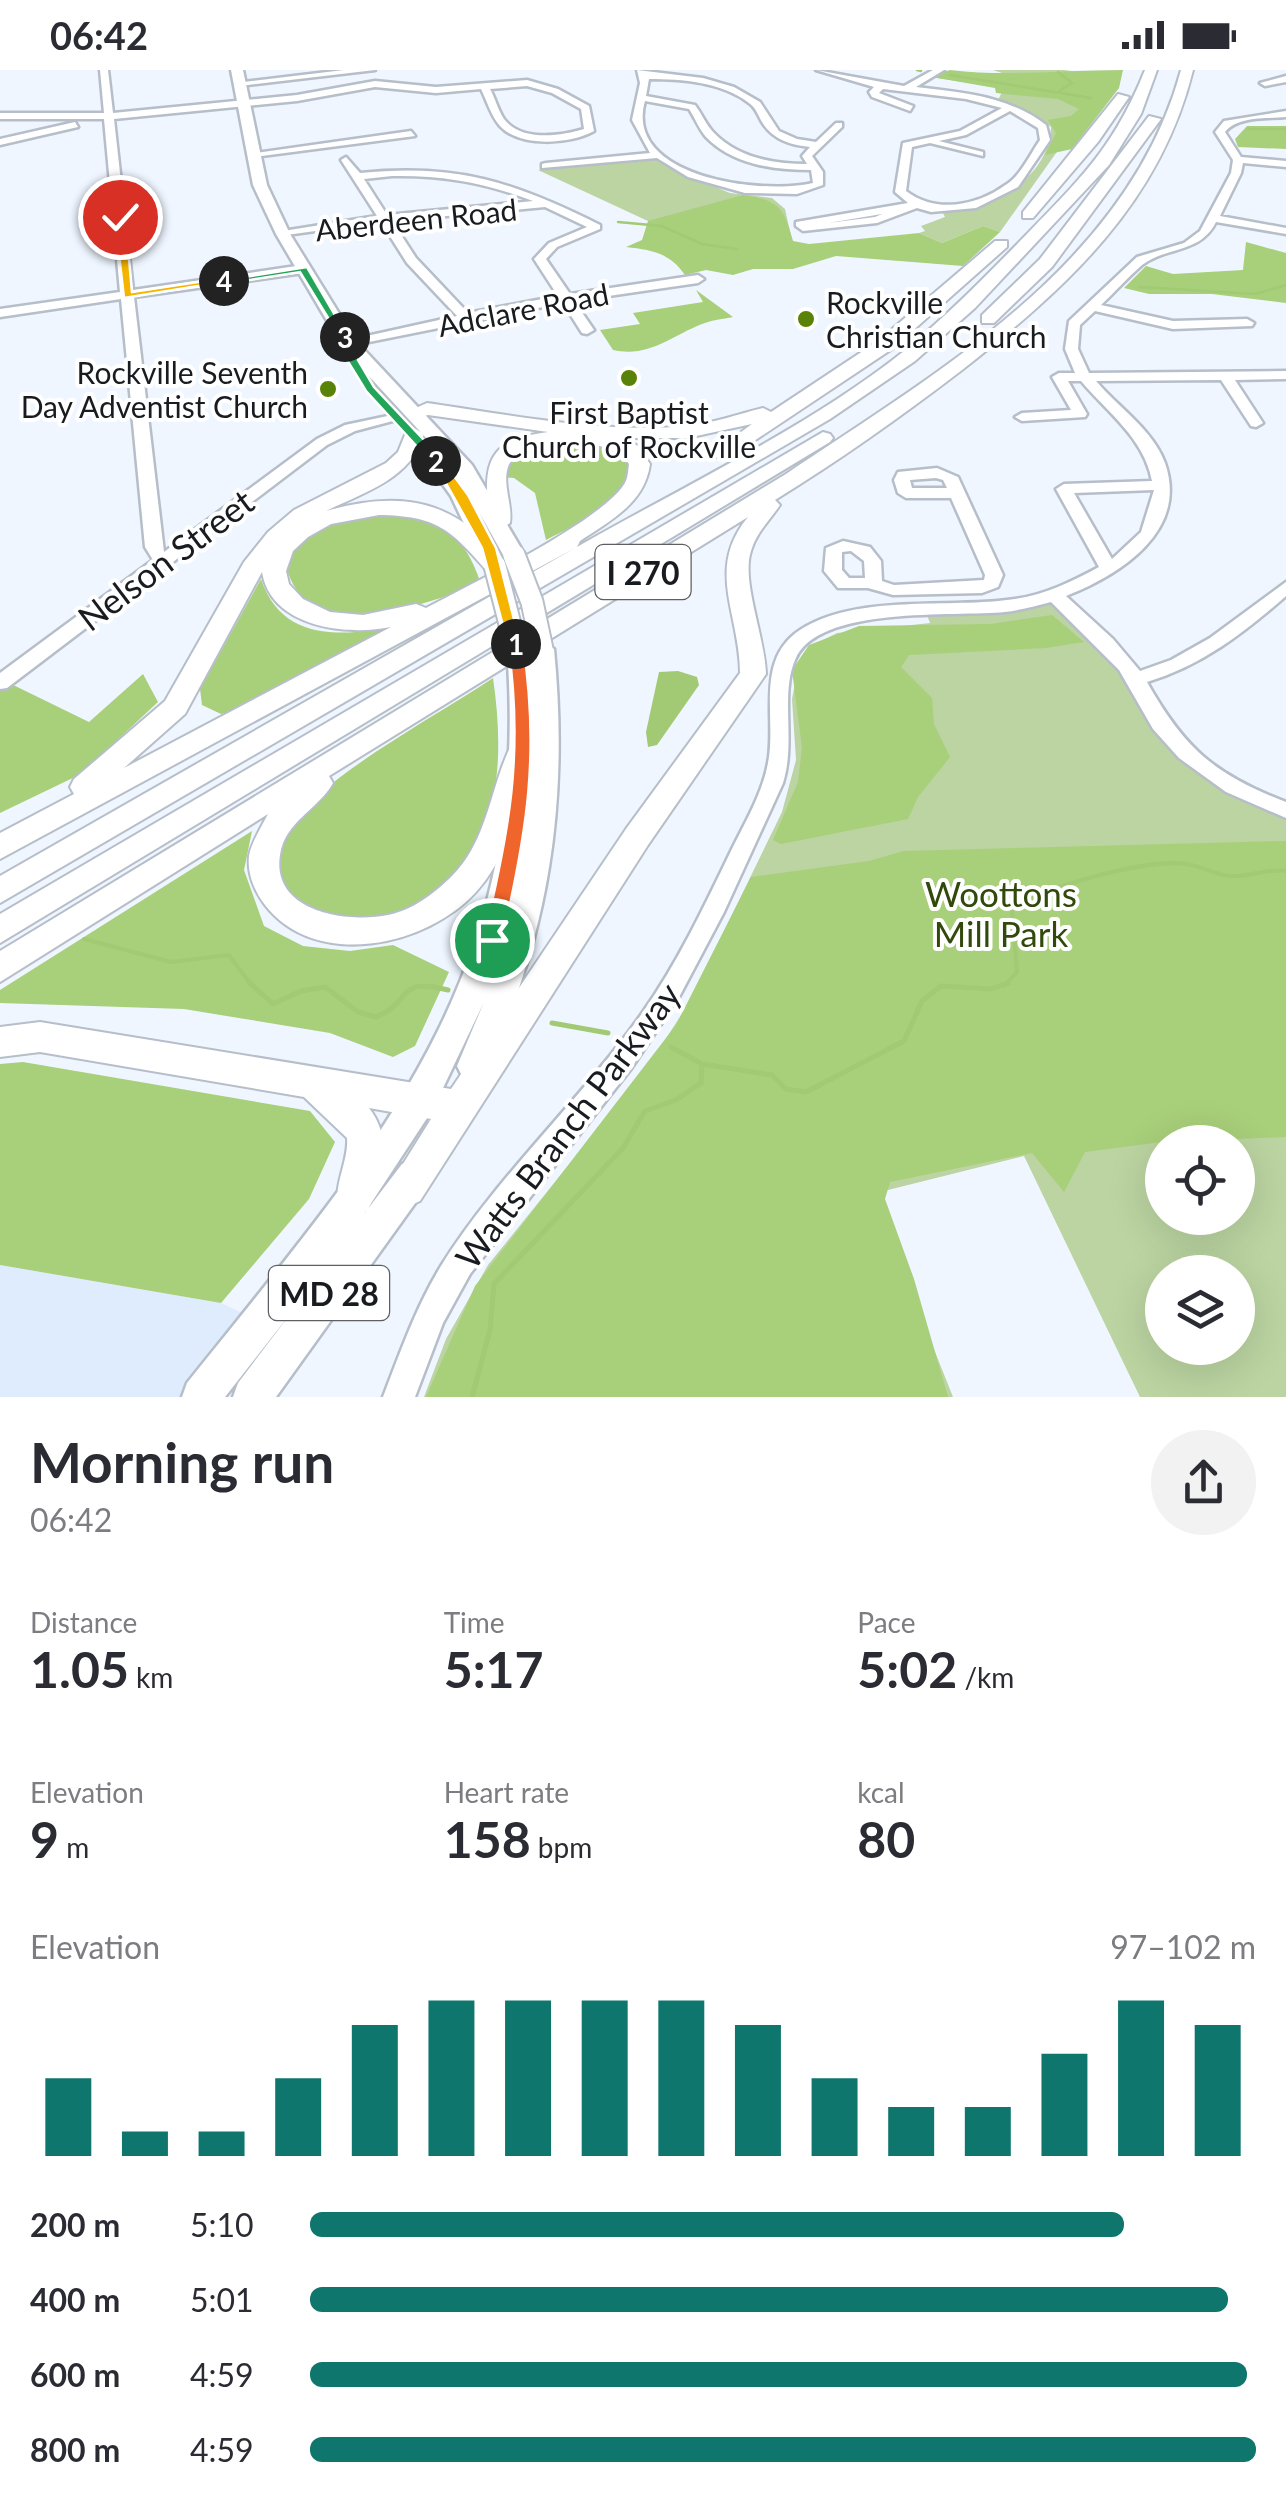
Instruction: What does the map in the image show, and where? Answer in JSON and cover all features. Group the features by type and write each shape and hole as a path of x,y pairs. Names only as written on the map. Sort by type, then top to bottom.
{"highway":[{"name":"I 270","path":"0,847 499,568 548,553 726,451 832,382 898,334 1001,244 1112,116 1135,70"},
{"name":"I 270","path":"0,890 823,415 908,357 970,304 1104,162 1140,102 1152,70"},
{"name":"I 270","path":"0,930 869,410 968,336 1046,263 1097,200 1154,118 1171,70"},
{"name":"I 270","path":"0,968 369,737 794,479 912,399 1036,303 1091,249 1124,204 1175,116 1187,70"},
{"path":"1060,180 1140,102"},
{"path":"1046,263 1078,246 1124,204"},
{"path":"908,357 1001,244"},
{"path":"0,847 105,772 175,707 256,562 276,537 302,515 394,468 408,454 409,422 427,409 680,432 738,426 832,382"},
{"path":"499,523 503,509 494,482 495,469 505,455 526,441 577,434 618,443 633,454 639,465 636,483 618,502 548,553"},
{"path":"407,1188 637,838 753,674 756,647 738,600 736,561 744,531 794,479"},
{"path":"376,506 427,511 455,522 499,568 408,614 378,622 346,622 301,610 276,584 274,571 287,546 312,526 358,508 376,506"},
{"path":"0,862 389,666"},
{"path":"369,737 281,818 270,838 266,872 272,890 295,916 317,927 362,934 384,932 430,914 465,884 493,842 525,744"},
{"path":"0,1042 40,1037 437,1104"},
{"path":"315,1084 357,1116 364,1131 368,1152 354,1197"}],"main road":[{"name":"MD 28","path":"238,76 260,184 282,234 352,347 352,360 362,376 465,468 499,523 499,568"},
{"name":"MD 28","path":"252,1397 407,1188 437,1104 506,987 530,915 543,848 549,799 550,713 499,568 461,495 409,422"},
{"name":"MD 28","path":"202,1397 354,1197 437,1104 439,1066 492,940 516,841 531,656"}],"street":[{"path":"104,70 152,547 162,561"},
{"path":"238,76 371,70"},
{"path":"804,78 821,70 882,86 1009,108 1034,118 1046,133 1020,180 962,208 910,207 800,224 806,229 864,223 910,207"},
{"path":"906,90 940,70"},
{"path":"816,145 782,137 768,124 758,104 738,94 677,77 644,73 635,115 638,129 658,155 704,178 749,192 790,192 818,185 820,180 808,156 839,125"},
{"path":"1265,83 1286,79"},
{"path":"0,116 110,116 297,98 358,84 436,90 484,86 527,83 555,91 586,108 589,131 568,138 516,132 500,121 484,86"},
{"path":"882,86 875,95 910,108"},
{"path":"640,98 692,107 708,134 740,155 778,166 814,167"},
{"path":"910,207 899,189 904,150 923,140 963,133 1009,108"},
{"path":"1109,568 1064,489 1160,485 1157,464 1141,434 1083,375 1070,356 1068,338 1090,306 1141,260 1200,238 1236,173 1238,160 1220,132 1227,123 1286,114"},
{"path":"0,142 110,116"},
{"path":"254,154 411,134"},
{"path":"923,140 979,154"},
{"path":"546,166 658,155"},
{"path":"346,160 411,260 466,318"},
{"path":"1238,160 1286,164"},
{"path":"356,177 435,170 510,187 596,227 553,245 540,259 587,330"},
{"name":"Aberdeen Road","path":"282,234 384,219 548,203"},
{"path":"1213,218 1286,231"},
{"path":"0,313 303,269"},
{"path":"636,270 648,286"},
{"name":"Adclare Road","path":"352,347 466,318 698,280"},
{"path":"1090,306 1173,325 1246,323"},
{"path":"1225,375 1256,423"},
{"path":"1022,418 1080,414 1059,377 1286,376"},
{"name":"Nelson Street","path":"0,682 332,438 409,422"},
{"name":"Watts Branch Parkway","path":"922,601 1008,606 1054,594 1109,568 1132,552 1154,522 1160,485"},
{"name":"Watts Branch Parkway","path":"400,1397 415,1351 447,1284 476,1241 634,1045 679,981 767,800 780,753 779,676 788,650 824,625 992,583 994,575 957,493"},
{"path":"869,583 922,601"},
{"path":"1135,678 1172,668 1218,644 1286,587"},
{"path":"1054,594 1109,646 1135,678 1160,724 1189,756 1234,788 1286,810"}],"shaded area":[{"path":"678,671 697,677 699,685 657,745 648,747 646,732 659,672"},
{"path":"0,1265 221,1303 247,1315 184,1397 0,1397"}],"green space":[{"path":"942,70 971,76 1002,73 993,70 1064,70 1110,77 1000,232 983,226 942,243 919,233 925,231 921,226 945,217 942,211 979,206 1014,189 1040,162 1051,127 1031,113 997,102 1004,88 930,77"},
{"path":"950,70 1123,70 1119,88 1072,149 1045,155 1056,133 1048,120 1071,116 1079,109 1058,99 996,93 995,88 932,77"},
{"path":"1247,126 1286,126 1286,149 1238,147 1235,139"},
{"path":"651,156 730,193 772,198 785,209 792,241 663,228 538,170"},
{"path":"743,195 778,207 793,241 809,244 919,233 942,243 983,226 1000,232 963,266 836,256 793,269 753,269 733,275 706,270 685,275 660,254 626,247 642,240 648,221"},
{"path":"1246,242 1286,253 1286,303 1212,294 1149,294 1124,288 1146,266 1173,274 1243,270"},
{"path":"696,290 733,317 706,323 638,351 613,350 600,330 640,324 633,313 703,302"},
{"path":"566,439 611,450 630,465 631,476 609,505 546,540 535,493 514,478 501,477 519,451 534,444"},
{"path":"378,513 415,518 444,529 465,550 481,584 430,601 370,614 342,614 317,607 298,592 286,565 302,541 324,527"},
{"path":"261,579 271,600 298,624 335,632 396,627 232,712 221,714 202,705 200,689"},
{"name":"Woottons Mill Park","path":"1053,594 1109,646 1173,740 1286,810 1286,1397 1140,1397 1024,1156 872,1194 953,1397 424,1397 446,1339 488,1265 649,1065 690,1001 782,812 796,760 792,699 797,672 819,642 837,633 930,623 926,612"},
{"path":"1052,615 1084,642 1046,648 909,655 901,667 932,698 934,724 950,757 918,797 908,819 781,844 773,840 798,782 802,748 792,670 809,645 859,626 991,624"},
{"path":"143,674 158,702 81,774 0,813 3,680 89,722"},
{"path":"493,678 498,741 492,803 469,858 449,881 405,911 366,923 338,922 292,897 278,875 276,863 276,850 290,823 357,765"},
{"path":"252,831 244,870 264,926 303,946 350,951 393,945 449,972 415,1046 393,1057 330,1033 184,1009 0,1003 0,990"},
{"name":"Woottons Mill Park","path":"1286,841 1286,1137 1255,1138 1255,1125 1145,1125 1145,1144 1085,1152 1064,1192 1032,1153 890,1182 885,1199 914,1279 948,1397 426,1397 475,1286 676,1025 751,877 869,861 904,851"},
{"path":"23,1062 310,1111 335,1142 309,1199 221,1303 0,1265 0,1064"}],"waterway":[{"path":"917,70 921,71"},
{"path":"1058,72 1072,83 1059,91"},
{"path":"950,75 1091,98"},
{"path":"1248,129 1286,129"},
{"path":"618,222 662,226 702,244 737,249"},
{"path":"1139,287 1255,294 1286,285"},
{"path":"1006,984 1017,972 1012,909 1047,892 1096,876 1169,863 1231,876 1286,871"},
{"path":"84,939 171,962 229,955 252,986"},
{"path":"250,983 273,1004 301,991 325,987 358,1012 376,1017 412,989 420,986 448,990"},
{"path":"702,1064 772,1075 786,1089 806,1092 904,1041 922,1001 941,986 991,989 1006,984"},
{"path":"421,986 432,986"},
{"path":"552,1023 608,1033"},
{"path":"671,1047 702,1064"},
{"path":"472,1397 490,1330 494,1284 623,1148 645,1111 676,1100 701,1083 702,1064"}],"place":[{"name":"Rockville Christian Church","path":"806,319"},
{"name":"First Baptist Church of Rockville","path":"629,378"},
{"name":"Rockville Seventh Day Adventist Church","path":"328,389"}],"route":[{"path":"120,217 127,296 303,269 354,350 352,360 370,388 433,455 480,528 510,614 524,702 525,744 516,841 492,940"}]}
